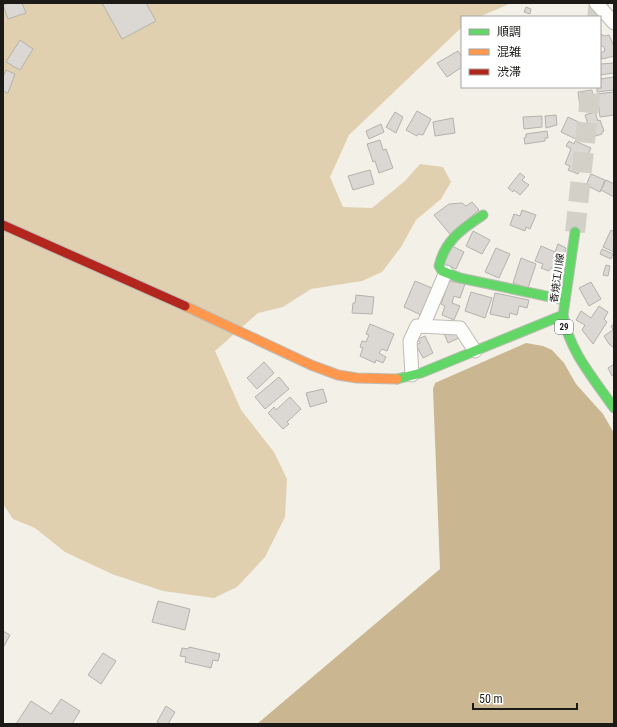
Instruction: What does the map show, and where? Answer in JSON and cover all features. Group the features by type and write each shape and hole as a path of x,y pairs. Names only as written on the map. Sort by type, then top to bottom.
{"street":[{"path":"596,3 614,23"},
{"path":"483,215 448,241 441,256 439,266 442,271 473,281 565,300"},
{"path":"3,226 222,322 270,347 322,370 357,378 393,380 412,375 563,315"},
{"name":"香焼江川線","path":"575,232 563,324 569,340 614,408"},
{"path":"424,326 446,272"},
{"path":"412,375 410,341 417,326 460,328 475,351"}],"shaded area":[{"path":"3,3 511,3 481,16 461,16 461,28 349,135 330,177 343,207 372,208 405,181 420,164 443,167 451,182 441,199 416,220 401,247 382,272 362,281 311,289 283,307 258,313 215,351 241,410 274,452 287,479 285,517 265,557 237,587 214,598 163,591 112,574 65,552 35,528 13,519 3,504"},
{"path":"526,343 543,346 552,350 564,363 576,384 603,414 614,433 614,724 257,724 440,569 433,389 435,383"}],"building":[{"path":"8,3 22,3 26,13 8,19 3,5"},
{"path":"102,3 146,3 156,21 122,39"},
{"path":"526,7 531,9 530,14 524,12"},
{"path":"601,34 605,36 609,35 614,46 614,56 602,59 601,53 605,51 604,47 601,46"},
{"path":"20,40 33,49 20,70 6,62"},
{"path":"458,51 461,56 461,68 447,77 437,63"},
{"path":"614,63 614,73 601,75 601,64"},
{"path":"6,70 15,74 8,93 3,91 3,77"},
{"path":"614,77 614,90 597,92 597,88 601,88 601,79"},
{"path":"592,90 594,105 580,107 578,92"},
{"path":"614,92 614,115 600,117 597,94"},
{"path":"417,111 431,119 423,135 418,134 417,136 406,130"},
{"path":"395,112 403,117 396,133 386,127"},
{"path":"595,112 604,131 602,134 592,137 585,115"},
{"path":"556,115 557,125 546,128 545,116"},
{"path":"542,116 542,127 524,129 523,117"},
{"path":"568,117 583,124 581,128 585,130 580,141 561,132"},
{"path":"453,118 455,133 435,136 433,122"},
{"path":"381,124 384,132 369,139 366,131"},
{"path":"547,131 548,138 545,138 545,141 525,144 524,138 526,137 526,134"},
{"path":"380,140 383,150 386,149 393,168 379,173 375,161 373,162 367,144"},
{"path":"569,141 574,144 575,141 591,148 578,174 568,170 570,166 565,164 571,149 566,146"},
{"path":"370,170 374,184 353,190 348,176"},
{"path":"520,173 525,177 522,180 529,185 520,195 514,190 513,192 508,188"},
{"path":"591,174 605,180 600,192 586,185"},
{"path":"606,180 614,184 614,197 601,190"},
{"path":"472,202 479,210 450,234 434,215 449,204 462,203 466,206"},
{"path":"522,210 536,215 530,229 526,227 525,231 510,225 514,214 520,216"},
{"path":"611,230 614,232 614,252 603,247"},
{"path":"473,231 490,240 482,254 466,246"},
{"path":"558,244 566,248 562,263 559,261 555,269 551,268 549,271 541,268 543,264 535,261 541,246 555,252"},
{"path":"452,246 464,252 456,269 443,263"},
{"path":"496,248 510,254 499,278 485,272"},
{"path":"602,249 613,254 611,259 600,254"},
{"path":"521,258 536,264 528,288 513,283"},
{"path":"606,265 610,266 608,276 603,275"},
{"path":"415,281 432,288 429,296 432,298 421,315 404,307"},
{"path":"449,281 465,284 460,298 454,296 452,303 460,306 454,320 442,315 445,306 441,304"},
{"path":"591,282 601,299 589,306 579,288"},
{"path":"471,292 492,298 485,318 465,311"},
{"path":"495,293 529,300 527,308 519,306 517,315 510,313 509,318 490,314"},
{"path":"356,295 374,297 372,314 352,313"},
{"path":"599,306 608,312 604,319 607,322 593,344 582,330 585,325 576,320 581,311 591,318"},
{"path":"370,324 394,334 387,351 382,349 379,353 386,357 383,363 376,360 375,363 360,356 363,348 360,347 362,341 366,342 369,335 366,334"},
{"path":"614,324 614,348 609,344 604,336 613,330 611,326"},
{"path":"443,331 457,331 461,337 448,343"},
{"path":"425,336 433,353 423,358 416,345 420,343 418,339"},
{"path":"264,362 274,373 257,389 247,378"},
{"path":"614,364 614,375 612,376 608,368"},
{"path":"279,377 289,389 265,409 255,397"},
{"path":"323,389 327,402 310,407 306,393"},
{"path":"290,397 301,409 287,422 289,424 283,429 268,413 274,407 276,410"},
{"path":"158,601 190,609 185,630 152,622"},
{"path":"3,631 10,635 3,648"},
{"path":"189,647 220,654 218,661 213,660 211,668 185,662 186,657 180,656 182,648 188,649"},
{"path":"103,653 116,661 101,684 88,675"},
{"path":"61,699 80,711 72,724 16,724 31,701 51,714"},
{"path":"166,706 175,712 168,724 161,724 157,722"}],"tunnel":[{"path":"597,16 599,3"},
{"path":"575,232 591,88"}],"traffic: fast":[{"path":"483,215 461,230 450,242 445,249 439,266 442,271 460,278 565,300"},
{"path":"575,232 563,315 566,328 576,353 614,408"},
{"path":"397,379 421,373 563,315"}],"traffic: slow":[{"path":"185,306 311,365 338,375 357,378 397,379"}],"traffic: jam":[{"path":"3,225 185,306"}]}
